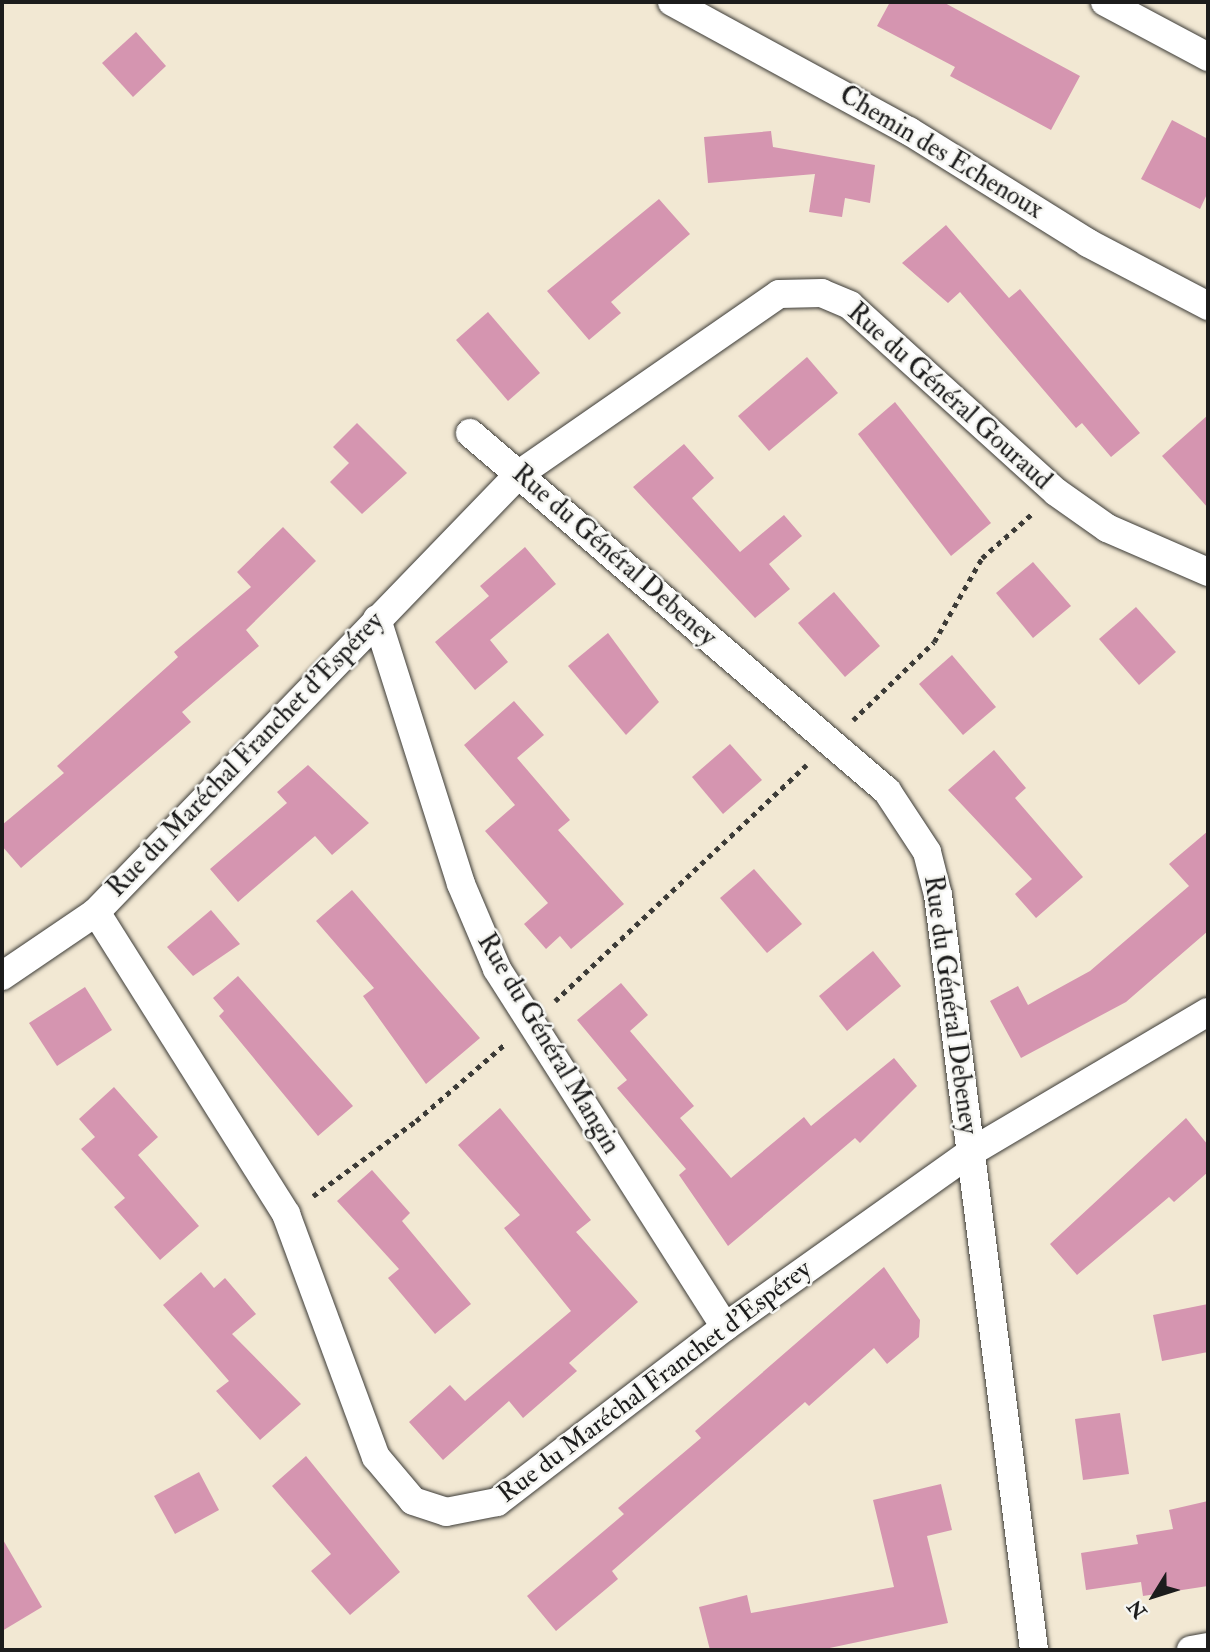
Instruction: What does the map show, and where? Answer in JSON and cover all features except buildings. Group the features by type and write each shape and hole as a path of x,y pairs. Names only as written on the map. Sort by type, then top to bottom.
{"street":[{"name":"Chemin des Echenoux","path":"672,2 909,131 1088,243 1208,306"},
{"path":"1107,2 1208,57"},
{"name":"Rue du Général Gouraud","path":"519,474 763,302 799,292 850,305 1056,492 1152,552 1208,572"},
{"name":"Rue du Général Debeney","path":"470,433 887,791 927,852 938,895 1034,1650"},
{"name":"Rue du Maréchal Franchet d'Espérey","path":"519,474 96,912 286,1214 376,1457 413,1501 446,1512 497,1502 725,1327 971,1152"},
{"name":"Rue du Général Mangin","path":"377,619 465,895 529,1023 725,1327"},
{"path":"2,976 96,912"},
{"path":"971,1152 1208,1012"},
{"path":"1191,1650 1208,1647"}],"path":[{"path":"286,1214 410,1127 529,1023 830,742 934,642 982,558 1056,492"}]}
